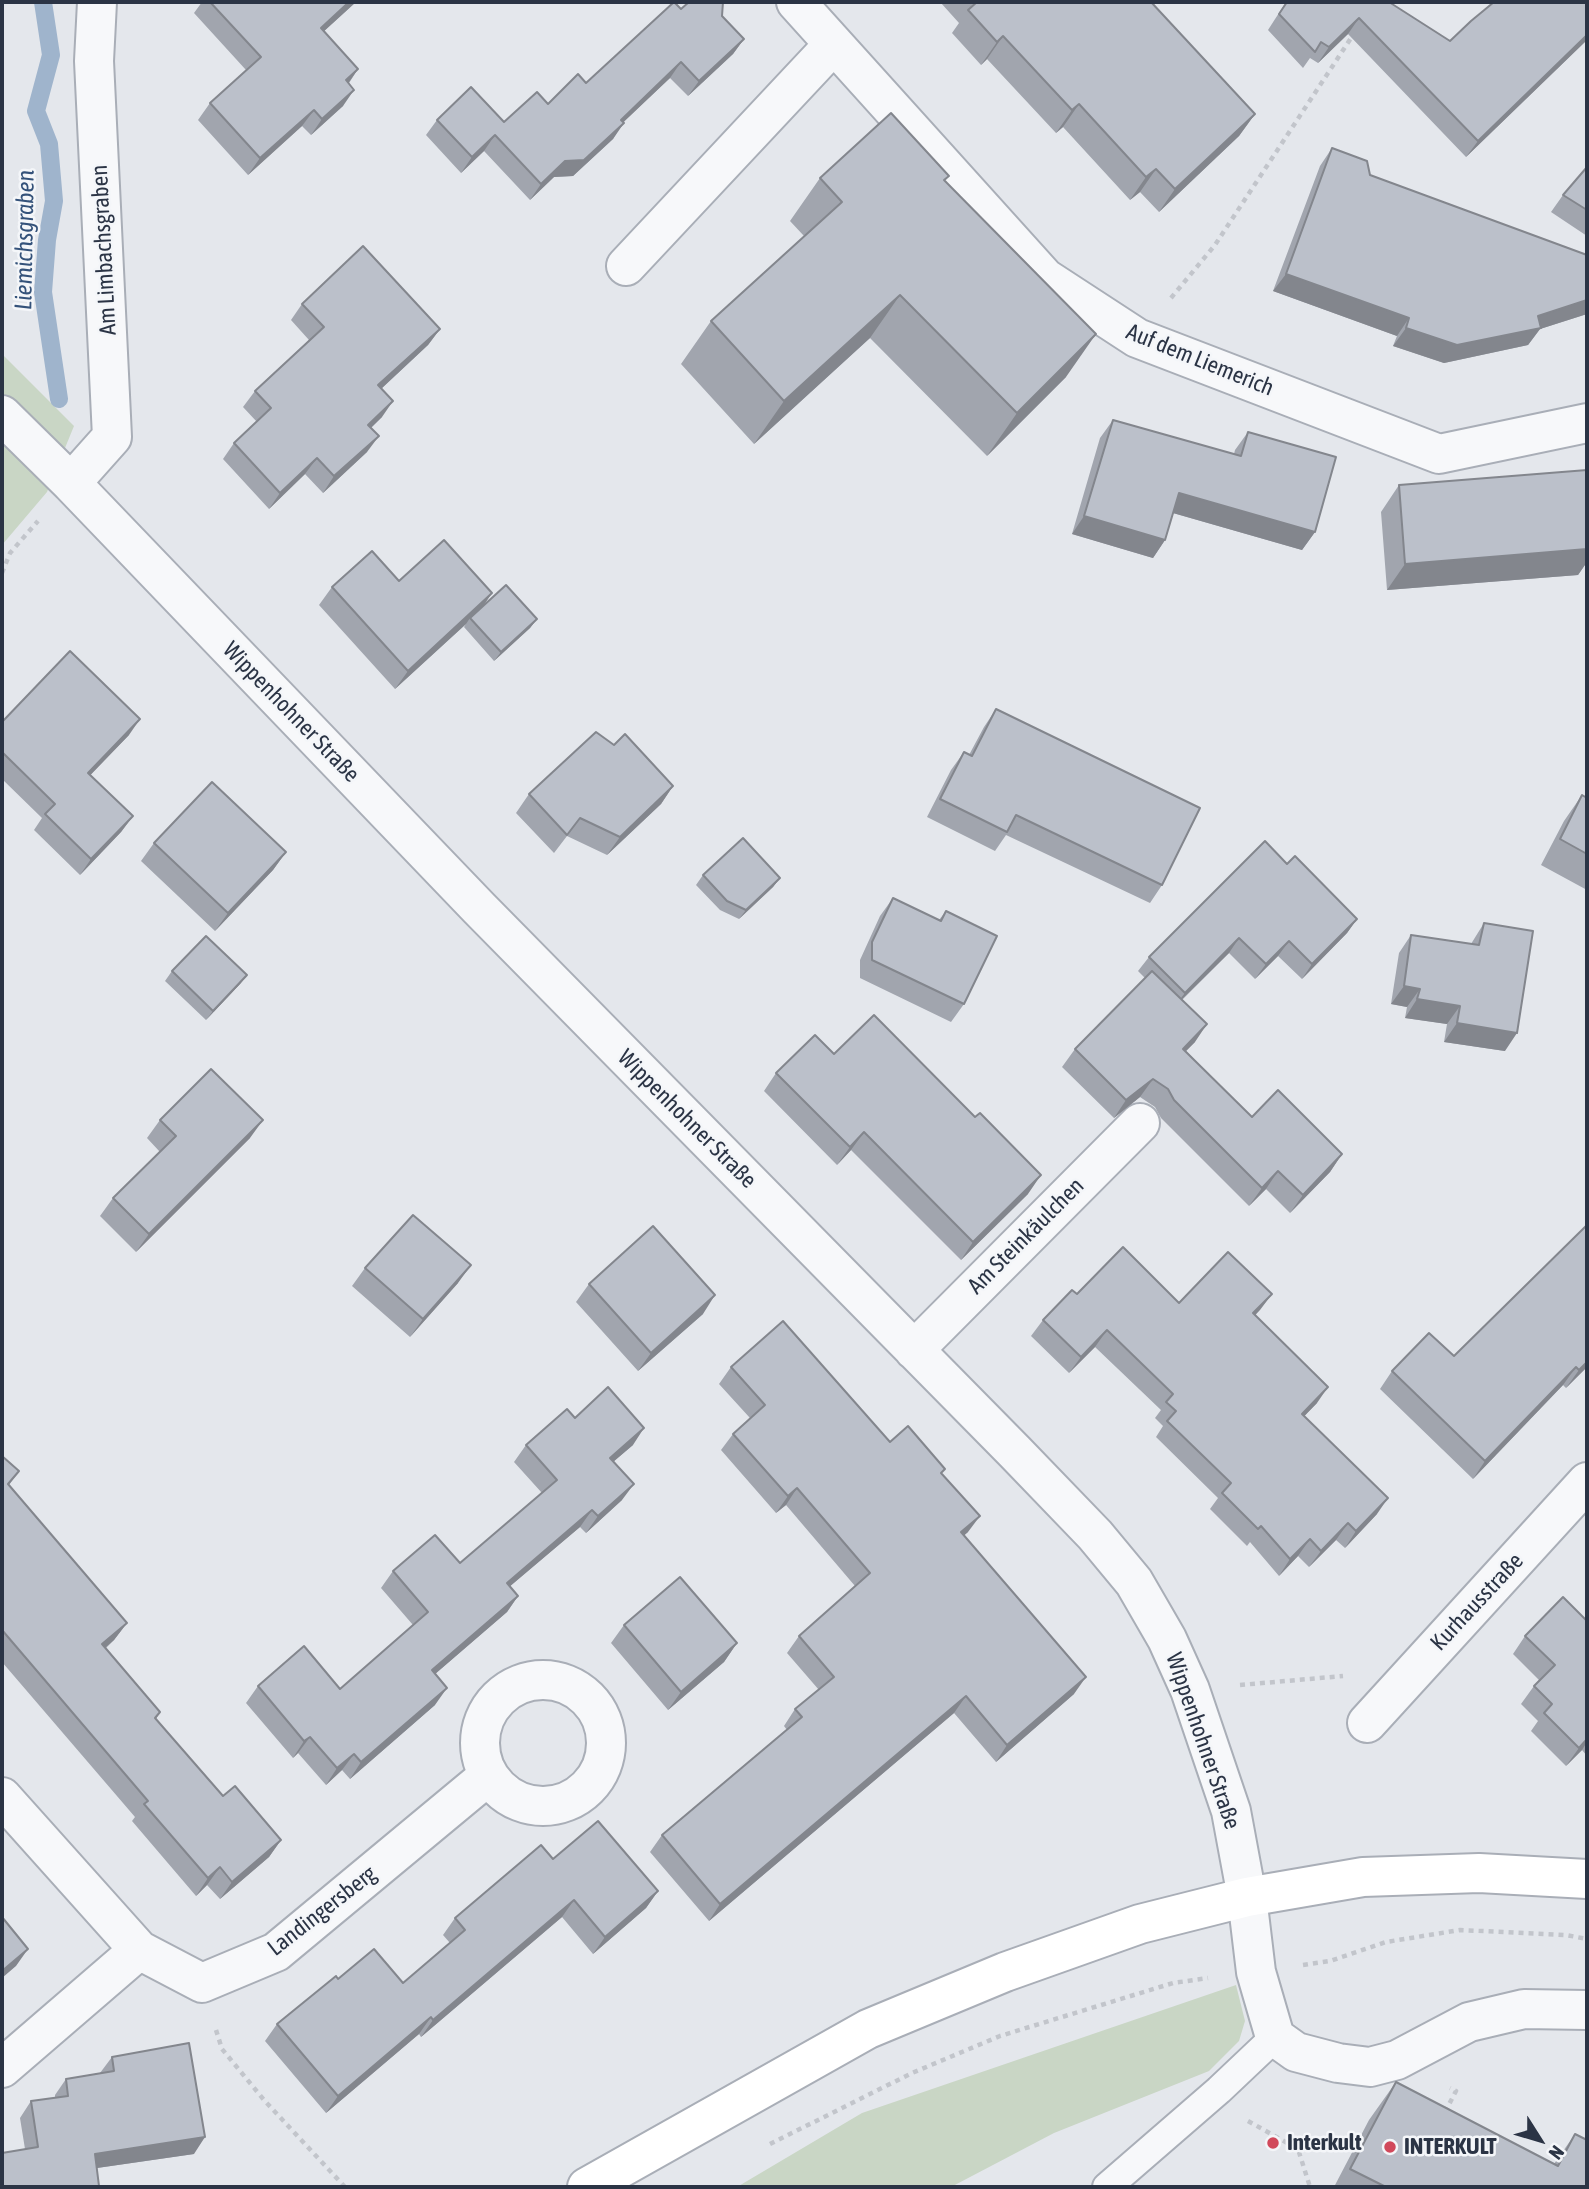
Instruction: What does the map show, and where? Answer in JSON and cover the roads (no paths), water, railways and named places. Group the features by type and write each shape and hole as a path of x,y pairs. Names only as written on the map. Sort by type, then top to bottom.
{"main road":[{"path":"587,2187 868,2029 1005,1972 1140,1924 1247,1897 1363,1877 1479,1873 1587,1879"}],"street":[{"name":"Am Limbachsgraben","path":"71,483 112,437 94,61 97,2"},
{"name":"Auf dem Liemerich","path":"796,2 1045,278 1137,338 1439,454 1587,423"},
{"path":"626,266 834,44"},
{"name":"Wippenhohner Straße","path":"2,415 71,483 479,908 1095,1535 1134,1582 1167,1639 1190,1690 1231,1811 1247,1897 1256,1972 1275,2037"},
{"name":"Am Steinkäulchen","path":"914,1350 1140,1123"},
{"name":"Kurhausstraße","path":"1367,1723 1587,1482"},
{"name":"Landingersberg","path":"139,1950 202,1983 276,1952 488,1776"},
{"path":"2,1797 139,1950 2,2068"},
{"path":"1275,2037 1296,2052 1338,2063 1370,2067 1397,2060 1469,2022 1524,2009 1587,2010"}],"lane":[{"path":"1107,2187 1219,2090 1275,2037"}],"waterway":[{"name":"Liemichsgraben","path":"43,2 51,55 36,111 49,144 54,201 47,240 43,292 59,399"}],"place":[{"name":"Interkult","path":"1273,2143"},
{"name":"INTERKULT","path":"1390,2147"}]}
